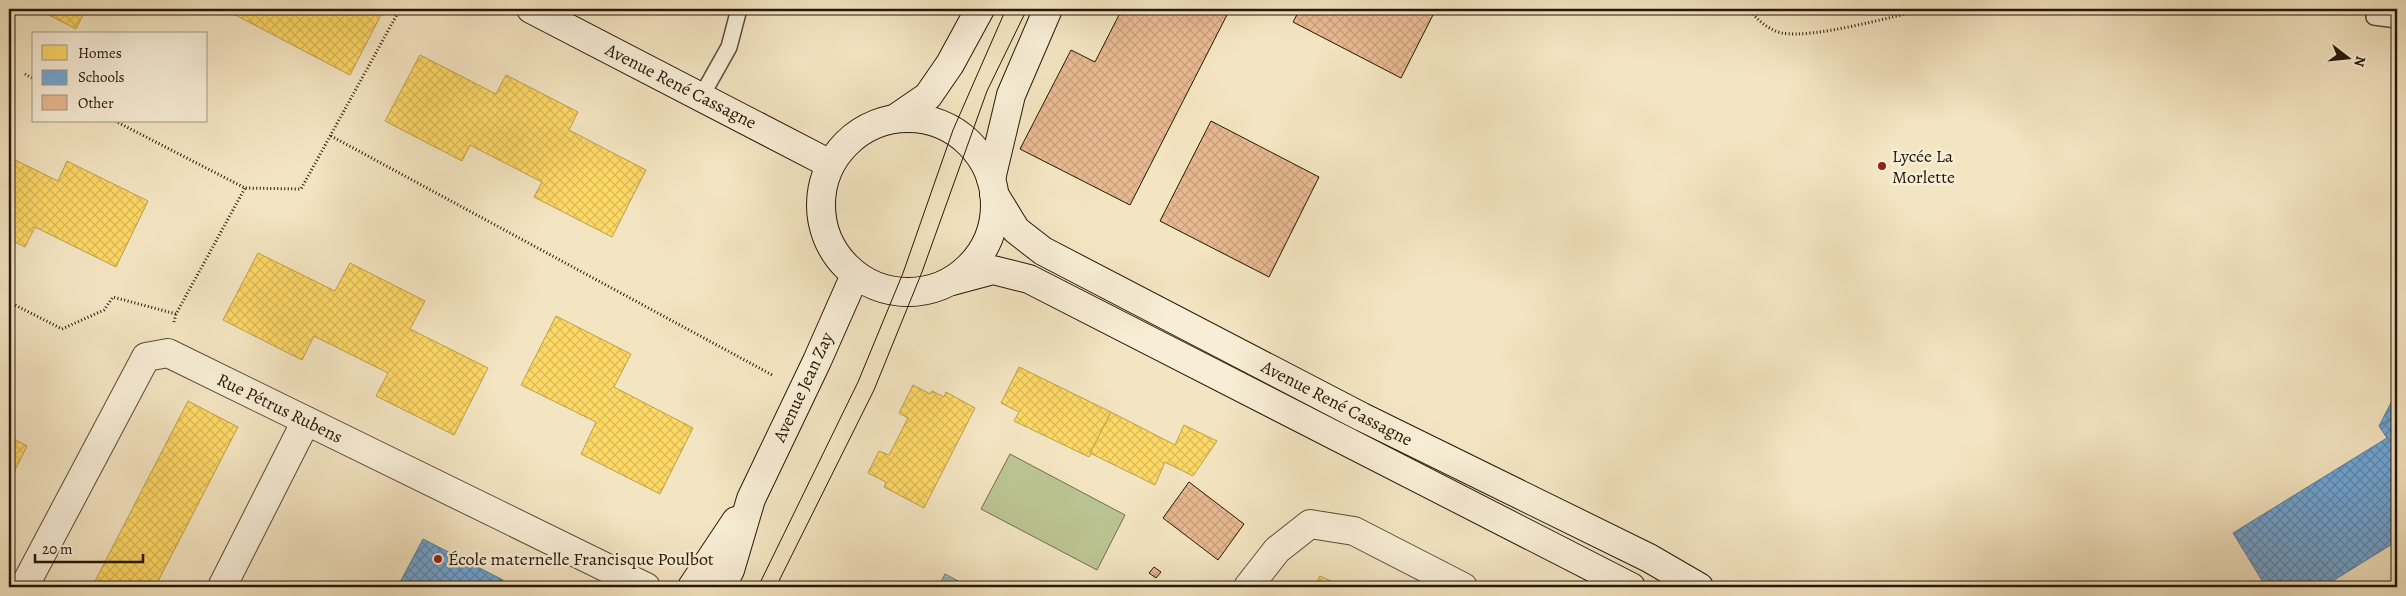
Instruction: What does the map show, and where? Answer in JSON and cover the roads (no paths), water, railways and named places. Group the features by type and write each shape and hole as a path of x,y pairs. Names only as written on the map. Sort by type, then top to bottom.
{"main road":[{"name":"Avenue René Cassagne","path":"531,9 830,164"},
{"path":"980,9 950,64 928,96 896,118 870,126 847,142 830,164 822,188 820,212 826,236 833,251 855,275 874,286 895,292 925,291 952,281 972,265 986,244 994,220 993,187 1011,95 1048,9"},
{"path":"896,118 926,119 953,130 969,140 983,160 993,187"},
{"name":"Avenue René Cassagne","path":"993,187 1016,230 1043,251 1362,417 1649,558 1699,587"},
{"name":"Avenue René Cassagne","path":"952,281 993,270 1029,279 1631,587"},
{"name":"Avenue Jean Zay","path":"721,587 730,570 751,499 817,361 855,275"},
{"name":"Rue Pétrus Rubens","path":"24,587 146,357 168,353 646,587"},
{"path":"222,587 306,421"},
{"name":"Avenue Jean Zay","path":"692,587 751,499"},
{"path":"1248,587 1276,550 1310,524 1354,531 1463,587"}],"lane":[{"path":"701,97 728,47 739,9"},
{"path":"2374,17 2397,20"}],"water":[{"path":"945,574 970,587 938,587"}],"tram line":[{"path":"758,587 858,382 903,273 953,130 1006,9"},
{"path":"776,587 874,390 922,272 987,91 1027,9"}],"place":[{"name":"Lycée La Morlette","path":"1882,166"},
{"name":"École maternelle Francisque Poulbot","path":"438,559"}]}
